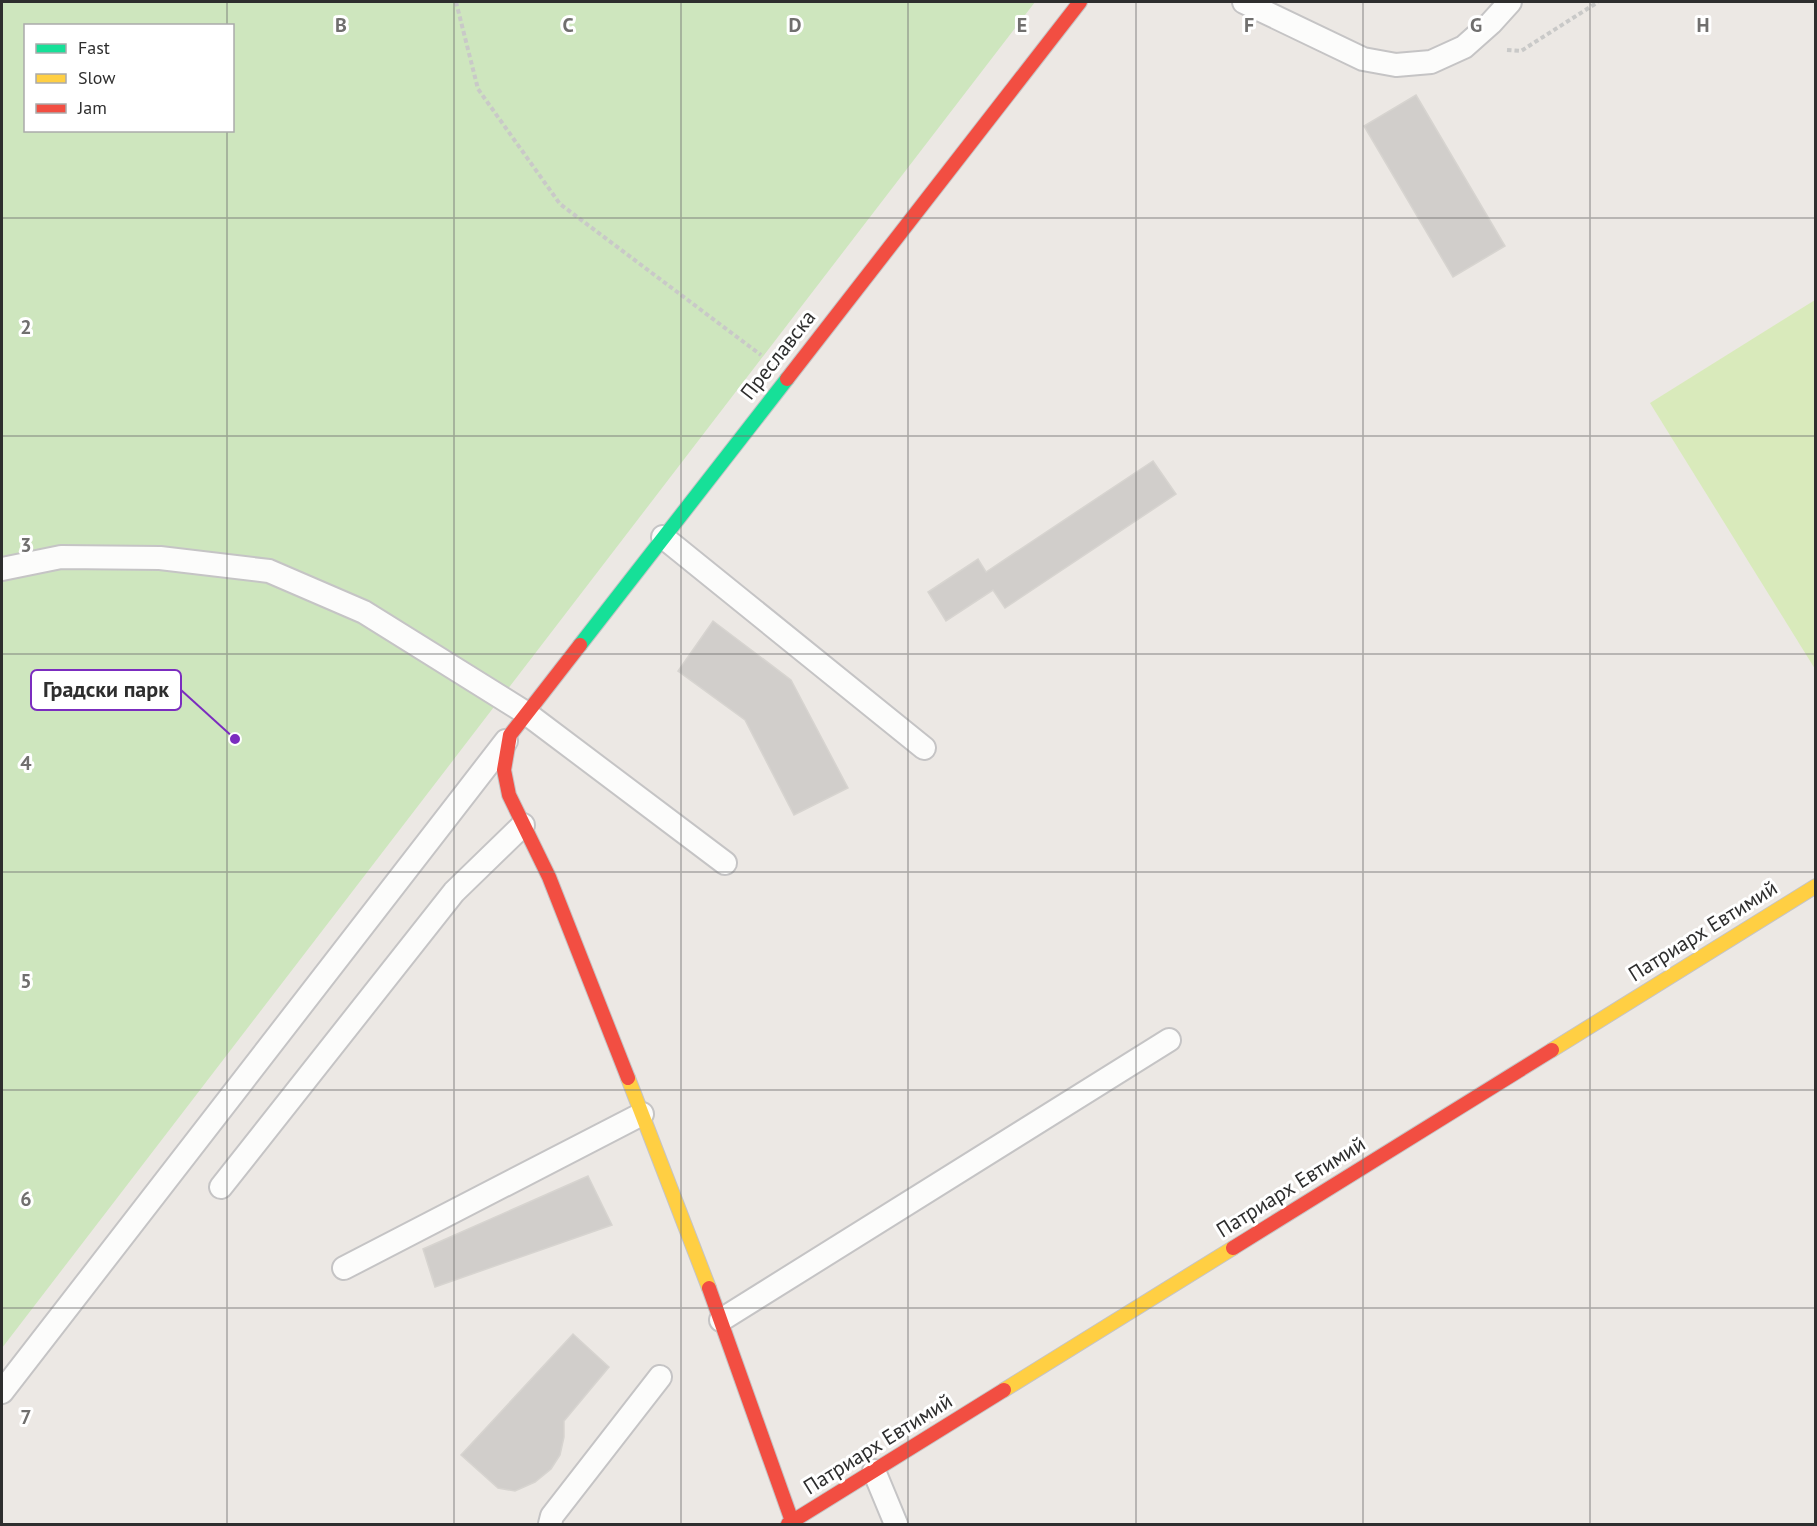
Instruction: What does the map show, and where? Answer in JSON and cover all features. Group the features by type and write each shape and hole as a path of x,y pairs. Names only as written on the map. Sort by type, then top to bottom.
{"street":[{"name":"Преславска","path":"510,735 1080,2"},
{"path":"510,735 504,770 509,795 549,877 642,1114 721,1320 791,1524"},
{"name":"Патриарх Евтимий","path":"791,1524 1815,886"}],"lane":[{"path":"1244,2 1363,59 1396,65 1431,62 1464,47 1510,2"},
{"path":"663,537 924,748"},
{"path":"2,569 61,558 149,558 268,571 364,612 526,713 725,863"},
{"path":"2,1392 510,735"},
{"path":"221,1187 454,892 523,825"},
{"path":"721,1320 1169,1040"},
{"path":"344,1268 642,1114"},
{"path":"550,1524 552,1516 660,1377"},
{"path":"874,1471 896,1524"}],"path":[{"path":"456,2 478,88 560,204 788,375"},
{"path":"1464,47 1521,51 1598,2"}],"green space":[{"path":"2,2 1035,2 2,1348"},
{"path":"1815,300 1815,669 1650,403"}],"building":[{"path":"1416,95 1505,246 1453,277 1364,126"},
{"path":"1153,461 1176,494 1005,608 993,590 946,621 928,592 978,559 986,572"},
{"path":"713,621 791,680 848,788 794,815 745,720 678,671"},
{"path":"588,1176 612,1225 435,1287 423,1249"},
{"path":"573,1334 609,1367 564,1421 564,1437 560,1455 551,1469 535,1482 515,1491 498,1488 461,1455"}],"traffic: fast":[{"path":"580,645 787,379"}],"traffic: slow":[{"path":"1552,1050 1816,886"},
{"path":"628,1078 709,1288"},
{"path":"1004,1390 1233,1248"}],"traffic: jam":[{"path":"787,379 1080,2"},
{"path":"580,645 510,735 504,770 509,795 549,877 628,1078"},
{"path":"1233,1248 1552,1050"},
{"path":"709,1288 793,1524"},
{"path":"788,1524 1004,1390"}],"place":[{"name":"Градски парк","path":"235,739"}]}
